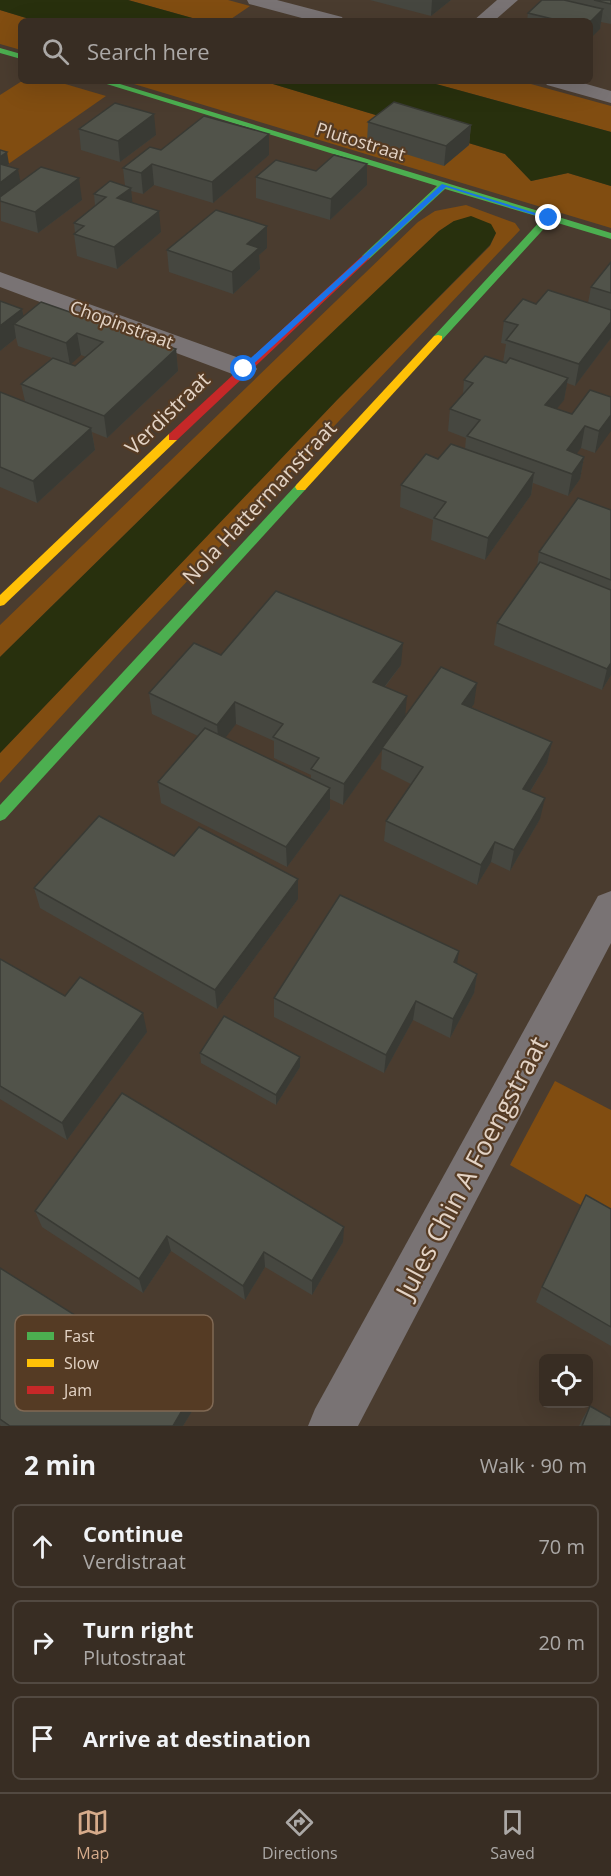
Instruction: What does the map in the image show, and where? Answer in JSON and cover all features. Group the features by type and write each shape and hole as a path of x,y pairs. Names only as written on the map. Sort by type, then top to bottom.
{"street":[{"path":"256,0 324,18"},
{"path":"486,18 509,0"},
{"path":"0,50 18,56"},
{"name":"Plutostraat","path":"111,84 611,236"},
{"path":"565,84 611,97"},
{"name":"Verdistraat","path":"1,600 244,369 444,185"},
{"name":"Nola Hattermanstraat","path":"0,815 549,218"},
{"name":"Chopinstraat","path":"0,279 244,369"},
{"name":"Jules Chin A Foengstraat","path":"332,1426 611,907"}],"shaded area":[{"path":"0,0 128,0 192,18 26,18 0,10"},
{"path":"128,0 228,0 250,6 232,18 192,18"},
{"path":"0,10 26,18 18,18 18,49 0,44"},
{"path":"18,84 65,84 106,96 4,167 0,166 0,95"},
{"path":"134,84 273,84 505,154 531,181 568,173 611,186 611,228"},
{"path":"273,84 436,84 611,132 611,186 568,173 531,181 505,154"},
{"path":"436,84 531,84 611,106 611,132"},
{"path":"466,205 515,223 520,230 122,650 0,783 0,753 336,401 490,246 496,233 454,221 439,231 282,380 0,657 0,625 418,222 435,211"},
{"path":"471,216 491,224 496,233 490,245 336,401 0,753 0,657 282,380 439,231 454,221"},
{"path":"555,1081 611,1110 611,1222 510,1165"}],"building":[{"path":"542,0 564,0 603,9 593,19 549,18 528,13"},
{"path":"594,0 611,0 611,4"},
{"path":"394,102 471,125 446,146 368,122"},
{"path":"115,103 154,114 118,141 79,129"},
{"path":"204,116 269,134 212,182 152,164 141,173 123,168 150,147 161,150"},
{"path":"0,150 7,152 0,157"},
{"path":"334,155 367,164 331,199 256,177 276,160 316,171"},
{"path":"0,164 18,169 0,183"},
{"path":"41,167 79,178 35,212 0,201 0,197"},
{"path":"110,181 131,188 117,198 159,211 114,247 74,234 84,226 74,223 106,197 94,194"},
{"path":"216,210 267,226 247,244 259,248 232,272 167,250"},
{"path":"611,262 611,293 591,287"},
{"path":"548,290 611,310 611,322 579,364 506,340 518,325 504,321 523,299 536,304"},
{"path":"0,301 22,309 0,326"},
{"path":"41,302 176,349 104,416 21,384 53,358 75,366 103,342 77,333 66,343 14,324"},
{"path":"485,356 506,363 510,358 568,378 545,405 572,414 590,390 611,397 611,415 599,431 585,426 567,450 584,457 572,474 467,436 480,420 450,409 473,383 464,380"},
{"path":"0,392 91,428 33,481 0,467"},
{"path":"451,444 534,473 488,538 434,518 446,502 401,485 426,454 438,459"},
{"path":"578,498 611,510 611,580 539,552"},
{"path":"540,562 611,590 611,663 607,669 497,623"},
{"path":"276,591 403,643 373,682 407,696 344,784 311,769 319,758 273,737 283,724 235,702 217,725 149,693 194,643 221,655"},
{"path":"441,667 477,683 462,704 552,742 523,789 545,798 514,850 495,842 481,865 386,821 423,767 382,748"},
{"path":"205,728 330,788 286,847 158,782"},
{"path":"99,816 174,856 199,827 298,879 215,990 34,888"},
{"path":"340,895 459,951 454,962 477,974 453,1019 416,1001 386,1055 274,998"},
{"path":"0,959 65,996 80,977 143,1013 62,1123 0,1086"},
{"path":"224,1016 300,1057 276,1095 200,1053"},
{"path":"122,1093 344,1227 312,1281 264,1252 243,1286 167,1236 139,1279 35,1211"},
{"path":"586,1195 611,1209 611,1327 542,1287"},
{"path":"0,1268 75,1315 15,1315 15,1411 182,1411 173,1426 10,1426 0,1419"},
{"path":"589,1408 593,1408 611,1418 611,1426 582,1426"}],"traffic: fast":[{"path":"0,50 18,56"},
{"path":"111,84 611,236"},
{"path":"365,258 444,185"},
{"path":"438,338 549,217"},
{"path":"0,815 301,487"}],"traffic: slow":[{"path":"301,487 438,338"},
{"path":"0,602 173,437"}],"traffic: jam":[{"path":"173,437 365,258"}],"route":[{"path":"244,369 444,185 549,218"}]}
